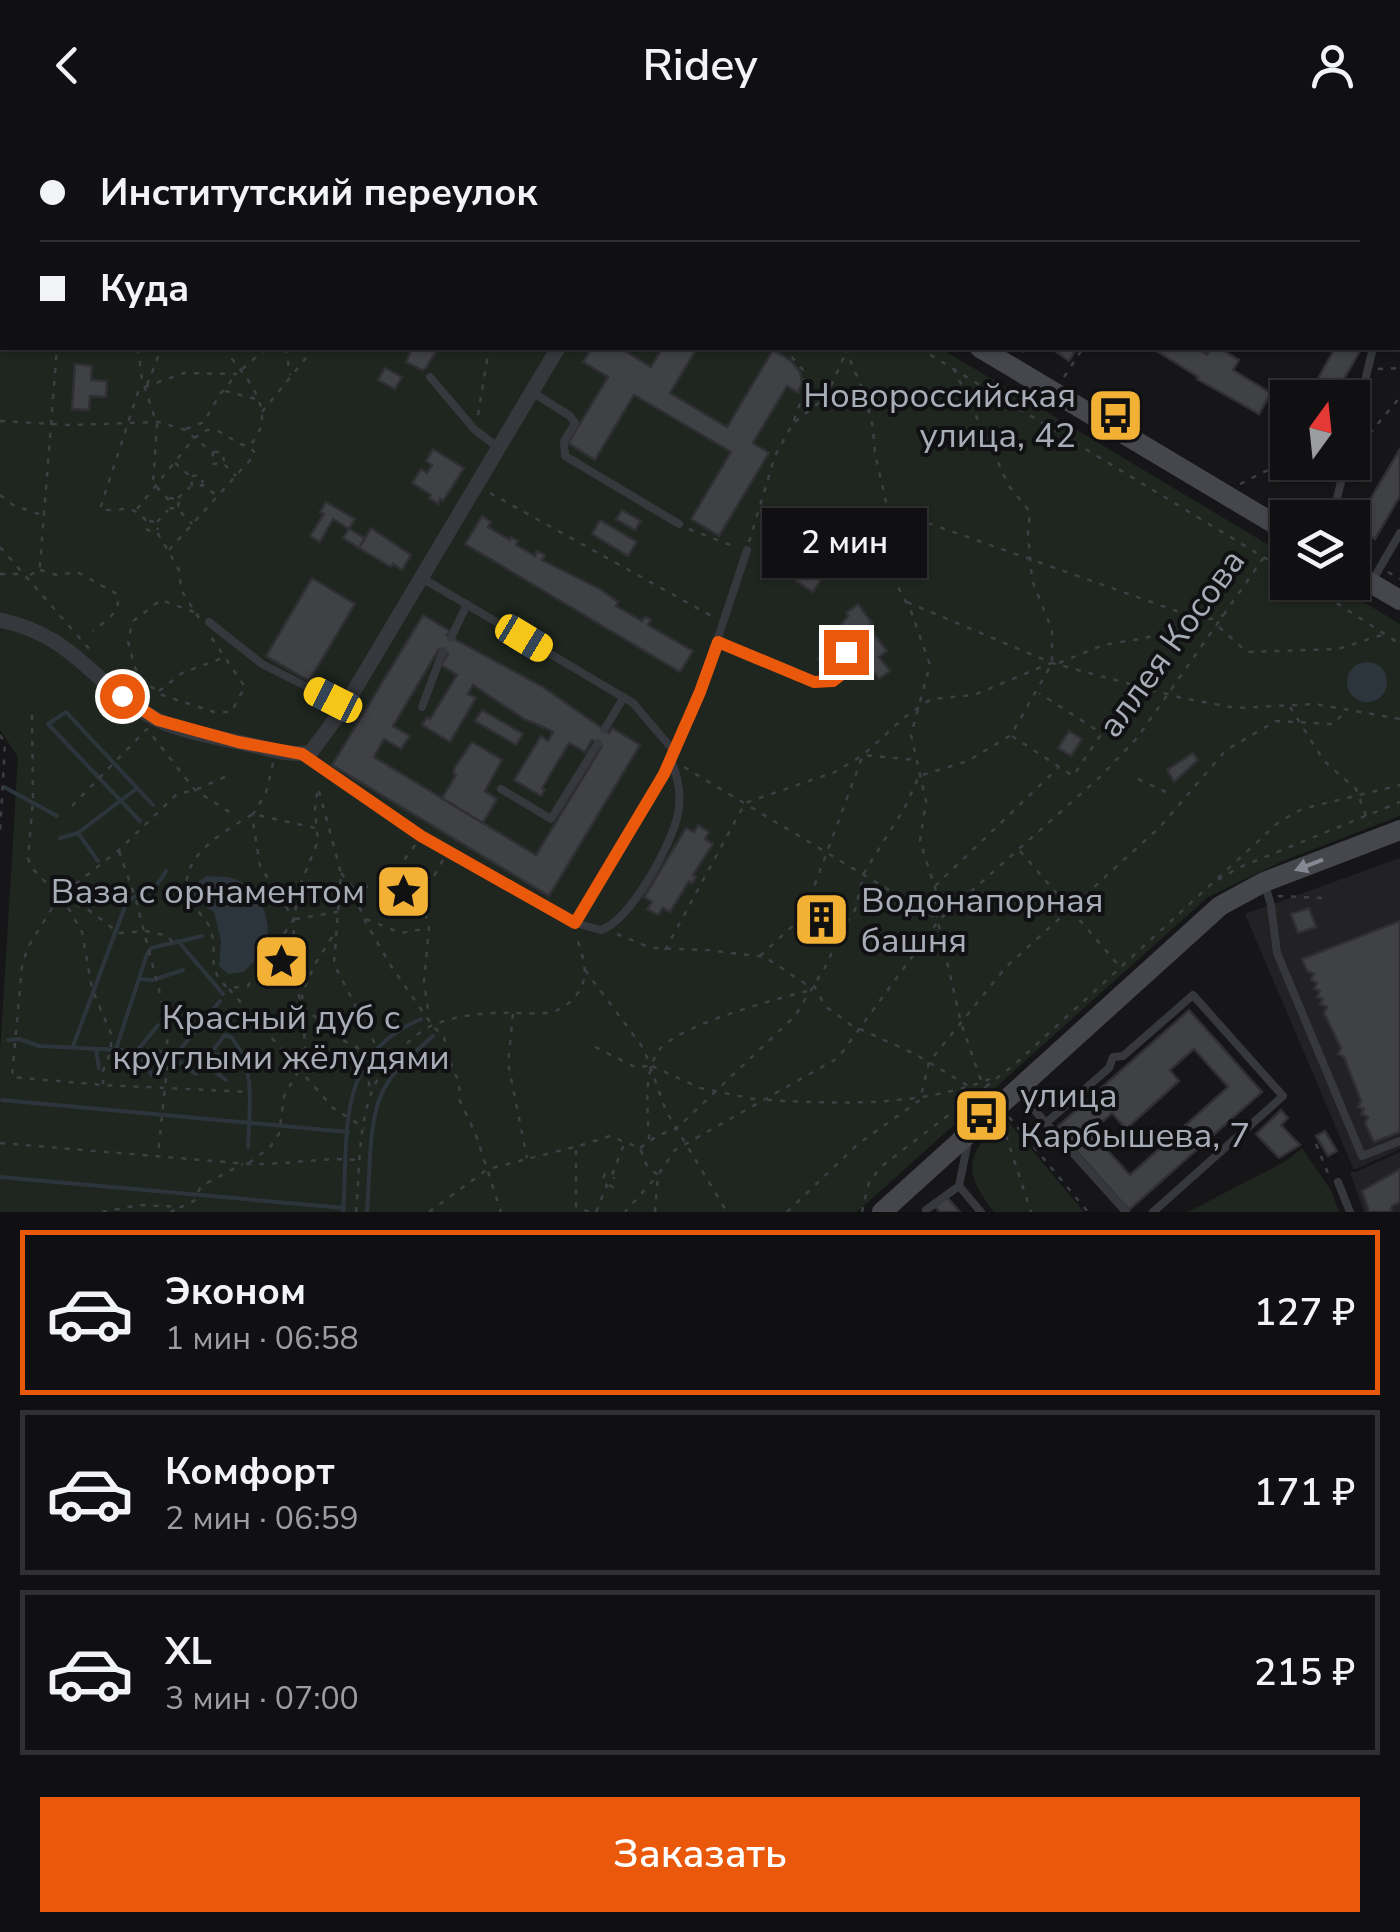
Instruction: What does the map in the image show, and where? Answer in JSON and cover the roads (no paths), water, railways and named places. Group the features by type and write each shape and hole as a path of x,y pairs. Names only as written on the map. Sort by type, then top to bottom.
{"main road":[{"path":"983,350 1270,530"},
{"path":"1370,582 1400,600"},
{"path":"882,1212 1220,906 1400,830"}],"street":[{"path":"0,620 50,636 122,696 158,720 302,754 318,746 345,706 557,350"}],"lane":[{"path":"1364,380 1372,350"},
{"path":"430,377 476,430 498,448"},
{"path":"532,392 575,423 564,441 564,456 679,524"},
{"path":"1370,568 1400,532"},
{"path":"575,923 651,798 672,754 700,692 747,550"},
{"path":"302,754 421,836 575,923 606,929 629,908 671,837 679,812 680,791 672,754 643,711 624,697 422,578"},
{"path":"452,638 467,604"},
{"path":"210,622 262,664 345,706"},
{"path":"718,642 814,682 833,681 843,673 846,652"},
{"path":"422,707 444,651"},
{"path":"604,730 624,697"},
{"path":"501,789 551,820 598,743"},
{"path":"1266,888 1278,952 1362,1156 1400,1142"},
{"path":"1046,1123 1109,1068 1113,1057 1123,1056 1193,995 1283,1096 1153,1212"},
{"path":"1016,1090 1126,1212"},
{"path":"901,1195 927,1211 959,1186 970,1132"},
{"path":"1338,1182 1350,1212"},
{"path":"959,1186 981,1212"}],"waterway":[{"path":"140,821 48,724 66,712 153,805"},
{"path":"4,787 57,816"},
{"path":"60,838 78,833 136,789"},
{"path":"78,833 98,861"},
{"path":"73,1046 127,901 157,885 166,871"},
{"path":"116,1049 151,948 202,936"},
{"path":"178,941 223,994"},
{"path":"140,979 153,980 183,970"},
{"path":"178,1052 220,1001"},
{"path":"343,1212 347,1126 360,1075 373,1054 393,1035 421,1019"},
{"path":"152,1075 137,1051 158,1025"},
{"path":"226,1080 209,1067 209,1055 225,1035 239,1049 248,1075 248,1147"},
{"path":"367,1212 372,1136 381,1095 397,1071 433,1036"},
{"path":"8,1040 19,1039 39,1046 245,1056"},
{"path":"96,1049 99,1068"},
{"path":"165,1053 196,1074"},
{"path":"2,1100 348,1132"},
{"path":"0,1177 344,1208"}],"place":[{"name":"Новороссийская улица, 42","path":"1115,415"},
{"name":"Ваза с орнаментом","path":"404,891"},
{"name":"Водонапорная башня","path":"822,920"},
{"name":"Красный дуб с круглыми жёлудями","path":"281,961"},
{"name":"улица Карбышева, 7","path":"981,1115"}]}
